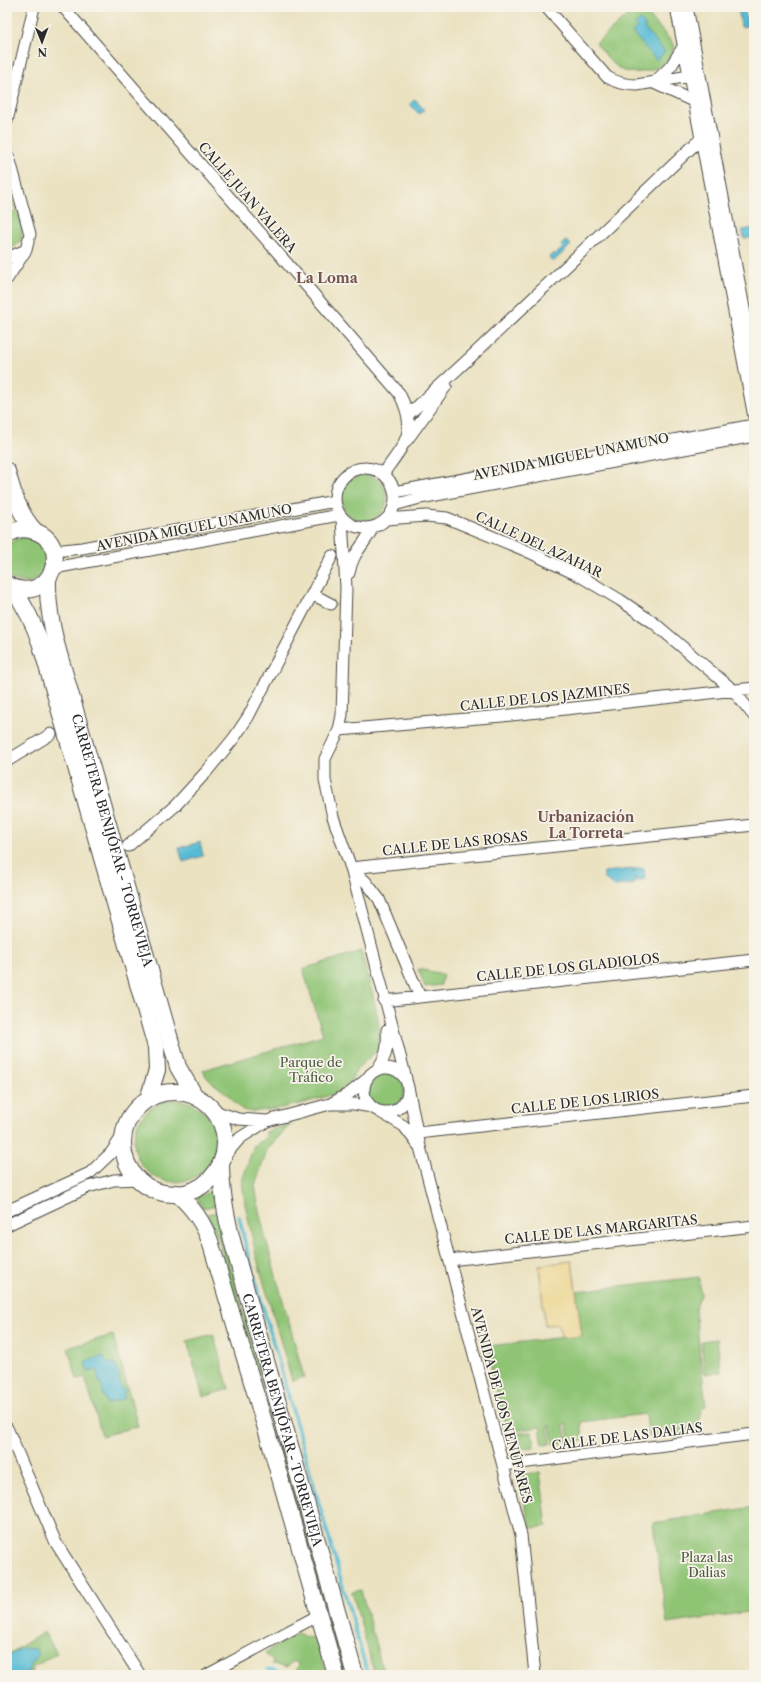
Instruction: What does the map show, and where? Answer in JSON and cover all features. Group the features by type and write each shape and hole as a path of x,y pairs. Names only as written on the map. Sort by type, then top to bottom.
{"main road":[{"path":"7,471 19,508 28,523 35,531 47,539 54,551"},
{"path":"7,535 18,530 35,531"},
{"name":"CARRETERA BENIJÓFAR - TORREVIEJA","path":"54,551 55,559 51,574 49,612 57,647 178,1067 195,1096"},
{"path":"9,588 22,590 31,589 40,586 51,574"},
{"name":"CARRETERA BENIJÓFAR - TORREVIEJA","path":"9,588 21,601 34,623 156,1047 157,1070 148,1099"},
{"path":"176,1092 195,1096 214,1111 224,1130 225,1139 222,1160 215,1173 203,1184 188,1192 176,1194 165,1193 151,1188 138,1179 132,1171 126,1157 123,1142 129,1119 137,1108 148,1099 157,1095 176,1092"},
{"name":"CARRETERA BENIJÓFAR - TORREVIEJA","path":"222,1160 222,1193 233,1244 355,1675"},
{"name":"CARRETERA BENIJÓFAR - TORREVIEJA","path":"176,1194 196,1212 210,1241 336,1675"}],"street":[{"path":"7,121 34,7"},
{"name":"CALLE JUAN VALERA","path":"63,7 399,393 408,415 408,431 405,443 383,474"},
{"path":"546,7 608,77 615,81 628,85 654,83 694,75"},
{"path":"676,7 683,48 694,75 710,130 754,361"},
{"path":"687,7 694,75 695,102 754,417"},
{"path":"654,83 671,66 683,48"},
{"path":"654,83 695,102"},
{"path":"408,415 710,130"},
{"path":"7,150 29,230 26,250 7,279"},
{"path":"7,258 26,250"},
{"path":"405,443 448,385 474,354"},
{"path":"394,492 754,425"},
{"name":"AVENIDA MIGUEL UNAMUNO","path":"394,505 420,498 754,436"},
{"path":"368,468 383,474 388,479 394,492 394,505 386,519 373,527 362,528 351,525 341,517 335,501 335,489 339,481 344,475 352,470 368,468"},
{"name":"AVENIDA MIGUEL UNAMUNO","path":"54,551 82,548 335,501"},
{"name":"CALLE DEL AZAHAR","path":"386,519 426,516 447,518 496,537 555,564 601,588 638,612 668,635 733,690 754,716"},
{"name":"AVENIDA MIGUEL UNAMUNO","path":"51,574 341,517"},
{"name":"AVENIDA DE LOS NENÚFARES","path":"341,517 346,588 342,715 339,730 325,759 325,780 333,817 351,868 384,1001 407,1083 420,1147 521,1535 535,1675"},
{"name":"AVENIDA DE LOS NENÚFARES","path":"346,588 355,554 370,534 373,527"},
{"path":"128,846 174,806 207,771 234,738 248,717 332,556"},
{"path":"312,594 331,604"},
{"name":"CALLE DE LOS JAZMINES","path":"339,730 533,713 754,688"},
{"path":"7,761 51,734"},
{"name":"CALLE DE LAS ROSAS","path":"351,868 754,825"},
{"name":"AVENIDA DE LOS NENÚFARES","path":"351,868 366,882 383,907 420,997"},
{"name":"CALLE DE LOS GLADIOLOS","path":"384,1001 754,960"},
{"name":"AVENIDA DE LOS NENÚFARES","path":"377,1070 386,1055 389,1019"},
{"path":"222,1160 240,1138 267,1121 330,1104 350,1093 377,1070 390,1069 402,1074 407,1083 406,1100 397,1109 384,1112 354,1104 330,1104"},
{"path":"367,1079 364,1091 368,1102 375,1109"},
{"name":"CALLE DE LOS LIRIOS","path":"418,1133 754,1096"},
{"name":"AVENIDA DE LOS NENÚFARES","path":"375,1109 404,1126 420,1147"},
{"path":"214,1111 238,1119 267,1121"},
{"path":"7,1211 90,1173 111,1153 125,1132"},
{"path":"7,1225 88,1187 114,1180 138,1179"},
{"name":"CALLE DE LAS MARGARITAS","path":"450,1260 754,1226"},
{"path":"7,1428 56,1543 140,1675"},
{"name":"CALLE DE LAS DALIAS","path":"504,1465 754,1434"},
{"path":"207,1675 319,1615"}],"green space":[{"path":"637,7 641,7 673,43 673,51 663,64 655,68 646,71 629,72 618,68 596,43"},
{"path":"7,175 20,217 22,233 19,243 14,247 7,249 7,214 16,212 7,183"},
{"path":"364,475 377,479 383,485 387,498 383,511 377,517 364,521 351,517 345,511 341,498 345,485 351,479"},
{"path":"24,537 36,541 43,548 46,557 42,574 36,580 28,583 14,580 7,576 7,545 16,539"},
{"name":"Parque de Tráfico","path":"361,951 377,1016 380,1041 378,1050 358,1068 346,1087 313,1101 279,1108 251,1111 241,1109 225,1092 207,1077 203,1070 323,1035 303,969"},
{"path":"418,969 443,974 441,985 425,987"},
{"path":"386,1072 396,1075 401,1080 404,1090 401,1100 396,1105 386,1108 376,1105 371,1100 368,1090 371,1080 376,1075"},
{"path":"167,1100 183,1100 198,1107 209,1118 216,1133 216,1149 213,1157 204,1170 191,1179 183,1182 167,1182 152,1175 141,1164 134,1149 134,1133 141,1118 152,1107"},
{"path":"292,1123 268,1148 255,1185 259,1211 267,1243 304,1377 292,1381 256,1255 245,1204 242,1181 254,1145 267,1137 265,1132"},
{"path":"213,1188 217,1205 203,1208 196,1197 206,1194"},
{"path":"218,1212 231,1268 348,1675 342,1675 218,1238 207,1214"},
{"path":"699,1277 701,1295 695,1309 706,1406 703,1407 697,1431 649,1437 646,1414 581,1422 583,1440 569,1442 567,1424 564,1425 567,1442 553,1444 550,1426 548,1426 550,1444 543,1445 540,1427 507,1432 492,1373 489,1346 582,1335 576,1291"},
{"path":"213,1334 229,1389 203,1397 187,1341"},
{"path":"113,1335 138,1426 102,1436 85,1377 77,1379 68,1348"},
{"path":"717,1339 721,1372 705,1374 701,1341"},
{"path":"532,1432 534,1447 512,1449 510,1434"},
{"path":"540,1472 547,1526 533,1528 530,1526 518,1476"},
{"name":"Plaza las Dalias","path":"754,1507 754,1611 667,1624 653,1523"},
{"path":"361,1590 384,1675 375,1675 352,1592"},
{"path":"44,1632 57,1653 32,1668 33,1671 27,1675 7,1675 7,1655"},
{"path":"298,1633 305,1637 317,1639 327,1675 296,1675 296,1671 299,1666 298,1663 293,1661 288,1667 272,1664 273,1660 265,1654 269,1650"}],"sand":[{"path":"572,1261 582,1336 562,1338 558,1324 545,1325 539,1265"}],"water":[{"path":"738,7 744,8 748,26 741,27"},
{"path":"640,20 646,26 644,28 665,52 656,60 632,32 637,27 635,25"},
{"path":"415,99 424,110 419,114 410,104"},
{"path":"754,228 754,237 744,239 742,230"},
{"path":"566,241 571,245 553,262 549,257 553,253 555,255 563,248 561,245"},
{"path":"200,842 203,856 183,862 179,848"},
{"path":"644,868 645,879 636,881 634,877 635,884 614,886 604,878 604,872 633,869 634,873 634,869"},
{"path":"104,1356 106,1363 110,1362 115,1364 120,1377 122,1389 124,1389 125,1392 123,1393 125,1398 107,1404 101,1382 99,1382 97,1370 88,1372 85,1362"},
{"path":"22,1648 36,1649 38,1655 28,1672 22,1675 7,1675 7,1657"}],"waterway":[{"path":"239,1217 247,1251 368,1675"},
{"path":"268,1669 284,1675"}],"district":[{"name":"La Loma","path":"327,278"},
{"name":"Urbanización La Torreta","path":"586,826"}]}
